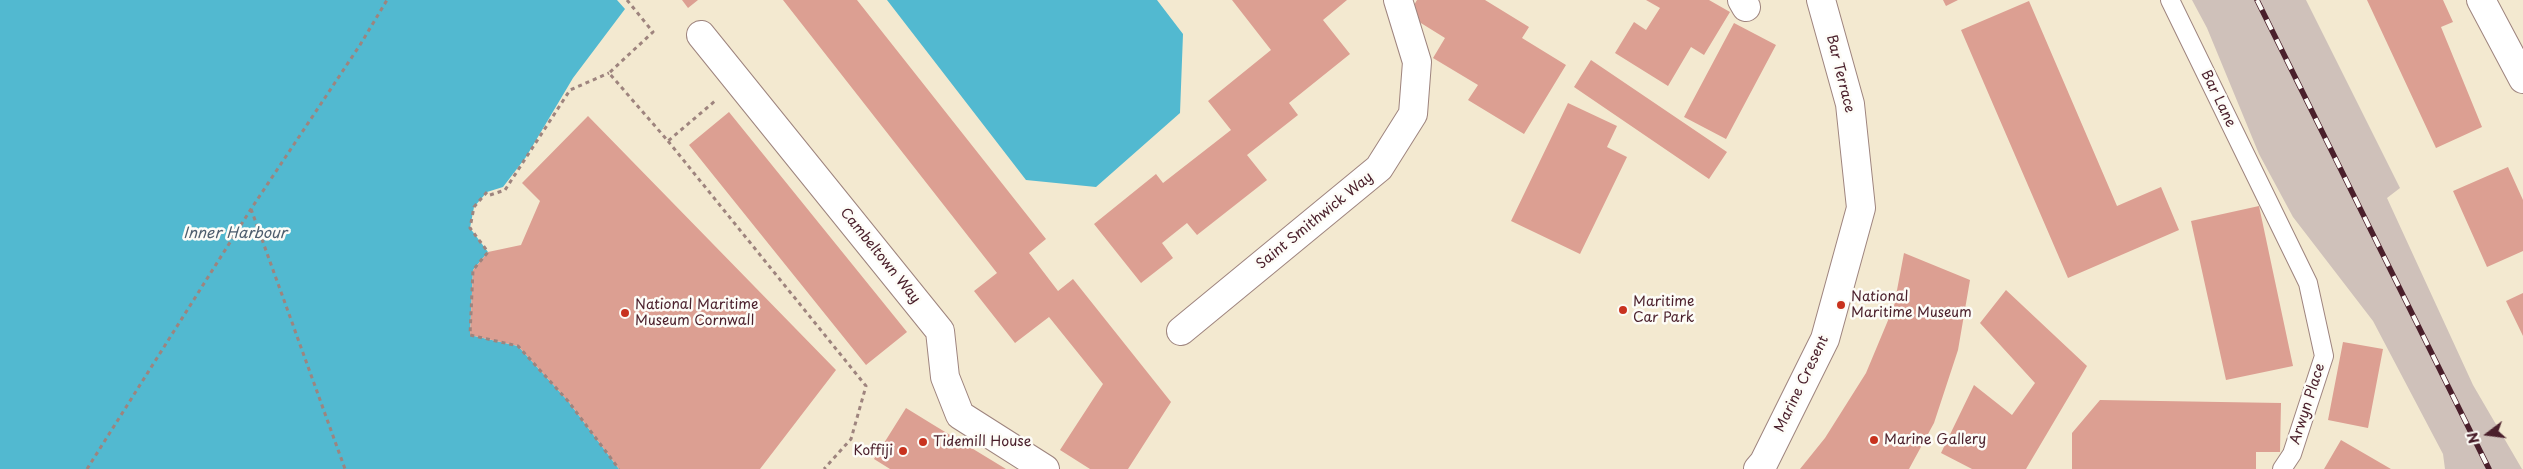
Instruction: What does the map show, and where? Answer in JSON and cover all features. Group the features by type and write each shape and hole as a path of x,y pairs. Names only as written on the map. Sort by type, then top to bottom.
{"street":[{"name":"Saint Smithwick Way","path":"1181,330 1379,168 1413,114 1417,62 1398,0"},
{"name":"Bar Terrace","path":"1821,0 1850,104 1861,208"},
{"path":"2481,0 2523,79"},
{"name":"Cambeltown Way","path":"701,35 940,331 945,377 960,415 1045,469"},
{"name":"Marine Cresent","path":"1758,469 1764,462 1825,339 1861,208"}],"lane":[{"name":"Bar Lane","path":"2170,0 2266,197"},
{"name":"Arwyn Place","path":"2266,197 2308,283 2324,356 2292,454 2282,469"}],"path":[{"path":"87,469 91,467 251,209 360,45 387,0"},
{"path":"490,195 505,190 570,90 609,73 653,32 627,0"},
{"path":"609,73 668,140 866,386 851,439 824,469"},
{"path":"668,140 738,81"},
{"path":"487,192 474,207 470,228 488,252 473,270 470,335 518,346 568,401 619,469"},
{"path":"251,209 345,469"}],"shaded area":[{"path":"2192,0 2306,0 2400,188 2387,198 2473,385 2522,469 2445,469 2443,454 2373,321 2293,217 2259,154 2207,28"}],"water":[{"name":"Inner Harbour","path":"0,0 617,0 625,9 573,78 526,157 503,187 487,192 474,207 470,228 488,252 473,270 470,335 518,346 568,401 619,469 0,469"},
{"path":"887,0 1157,0 1183,34 1180,113 1096,187 1026,180"}],"building":[{"path":"682,0 698,0 688,8"},
{"path":"783,0 857,0 1046,239 1029,253 1058,291 1073,279 1171,402 1128,469 1090,469 1060,450 1103,384 1049,317 1015,343 974,291 997,273"},
{"path":"1232,0 1347,0 1323,20 1350,54 1289,103 1298,115 1247,155 1267,180 1197,235 1187,223 1162,243 1173,258 1141,283 1094,224 1156,174 1163,183 1231,130 1208,101 1271,50"},
{"path":"1417,0 1485,0 1529,27 1522,38 1566,65 1524,134 1468,100 1478,85 1433,58 1445,38 1408,15"},
{"path":"1646,0 1709,0 1730,12 1704,55 1691,47 1668,86 1615,53 1634,22 1646,30 1660,8"},
{"path":"1943,0 1958,0 1946,6"},
{"path":"2367,0 2443,0 2453,22 2441,27 2482,127 2436,148"},
{"path":"2029,1 2117,206 2161,187 2179,230 2068,278 1961,30"},
{"path":"1734,23 1776,45 1726,139 1684,117"},
{"path":"1591,60 1727,152 1709,179 1574,87"},
{"path":"1568,103 1617,126 1607,147 1627,157 1580,254 1511,221"},
{"path":"729,112 907,332 866,365 689,145"},
{"name":"National Maritime Museum Cornwall","path":"588,116 836,370 760,469 619,469 568,401 518,346 470,335 473,270 488,252 521,245 540,201 522,183"},
{"path":"2508,167 2523,200 2523,251 2487,267 2453,191"},
{"path":"2259,206 2293,366 2226,380 2191,221"},
{"path":"1904,253 1970,280 1958,350 1934,423 1909,469 1800,469 1825,438 1866,373 1894,306"},
{"path":"2006,290 2087,366 2026,469 1972,469 1941,453 1974,385 2012,415 2035,383 1980,323"},
{"path":"2523,293 2523,336 2506,301"},
{"path":"2343,342 2383,349 2368,428 2328,420"},
{"path":"2100,400 2281,403 2280,452 2256,452 2256,469 2072,469 2072,433"},
{"name":"Tidemill House","path":"906,408 1006,469 890,469 874,459"},
{"path":"2341,440 2391,469 2324,469"}],"railway":[{"path":"2257,0 2489,469"}],"place":[{"name":"National Maritime Museum","path":"1841,305"},
{"name":"Maritime Car Park","path":"1623,310"},
{"name":"National Maritime Museum Cornwall","path":"625,313"},
{"name":"Marine Gallery","path":"1874,440"},
{"name":"Tidemill House","path":"923,442"},
{"name":"Koffiji","path":"903,451"}]}
